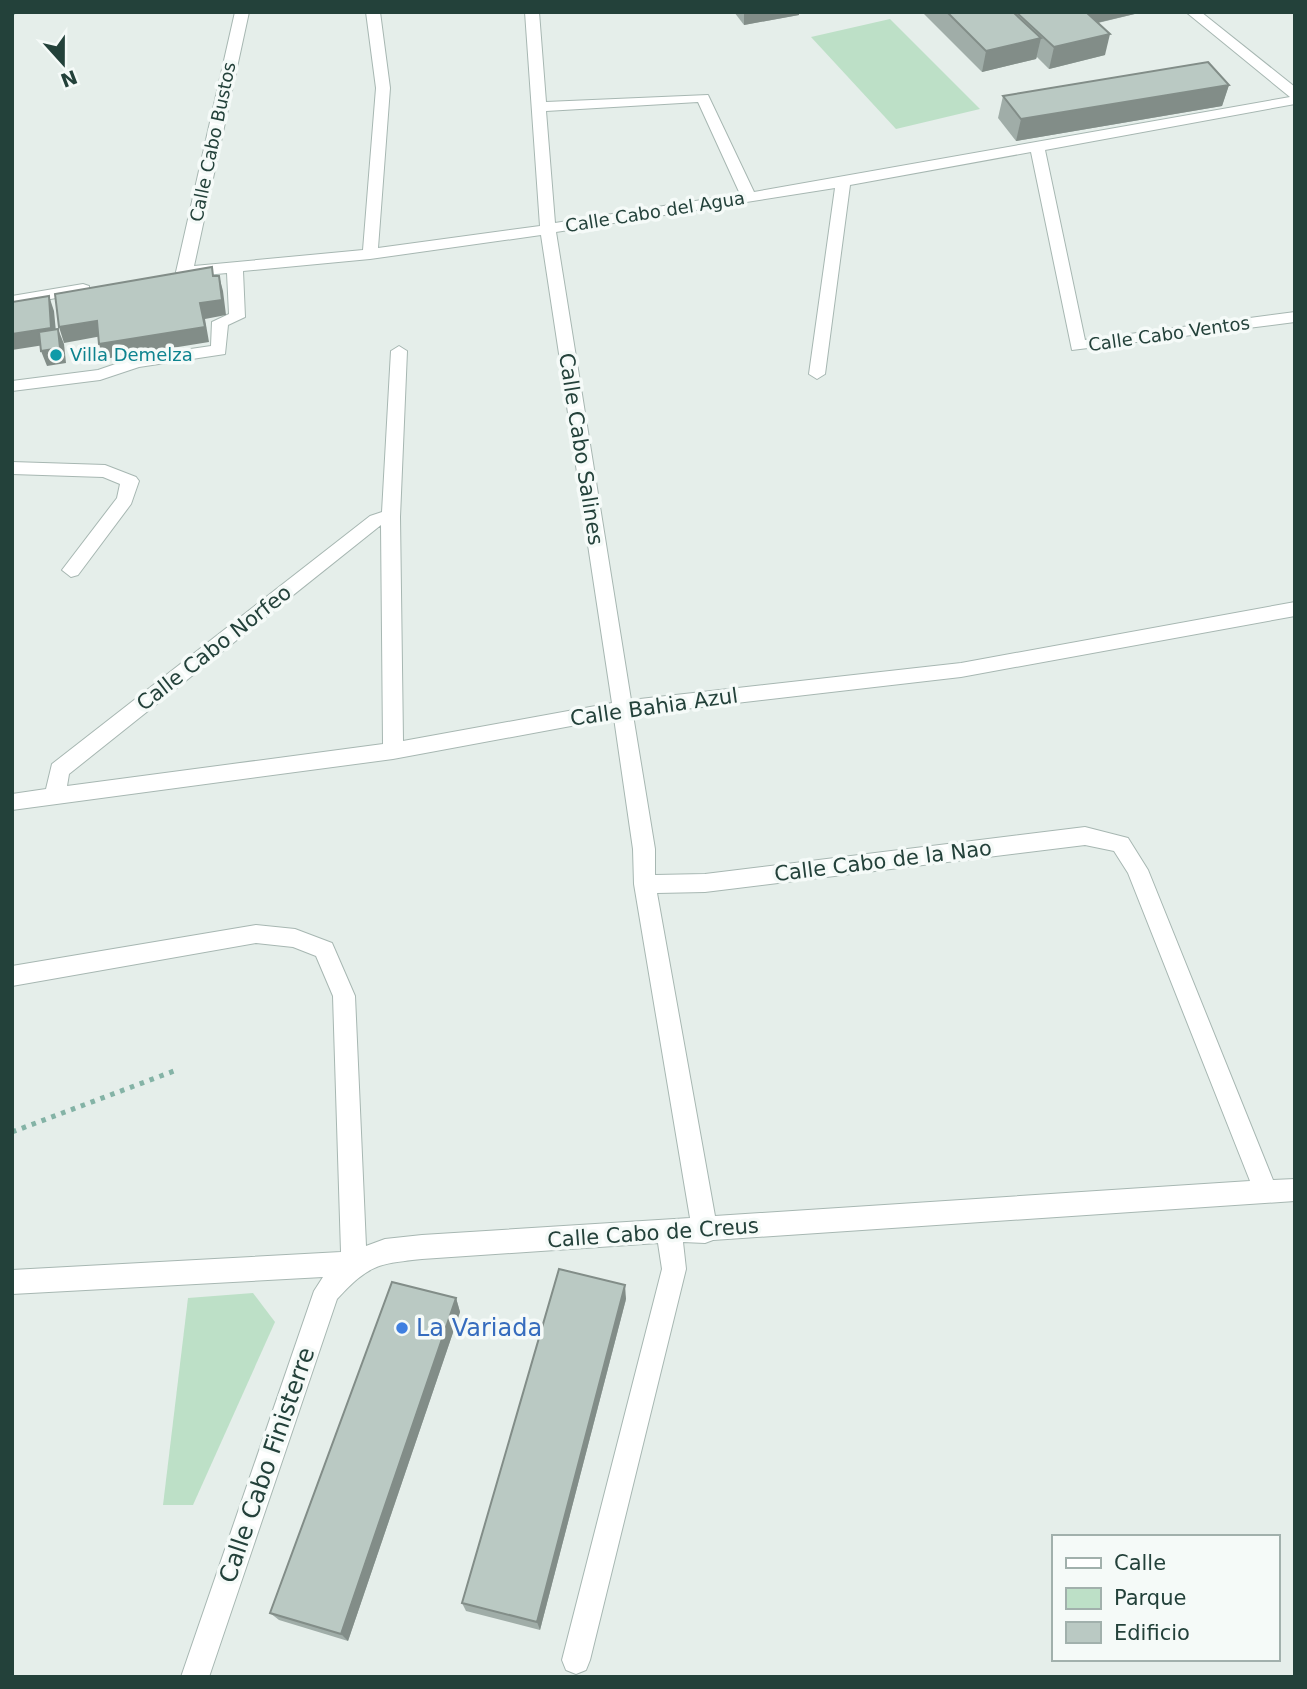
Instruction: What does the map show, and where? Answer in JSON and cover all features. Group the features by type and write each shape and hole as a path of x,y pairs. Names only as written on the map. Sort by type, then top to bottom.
{"street":[{"name":"Calle Cabo Bustos","path":"178,273 242,12"},
{"path":"370,254 383,89 373,12"},
{"name":"Calle Cabo Salines","path":"532,12 548,229 644,849 645,884 705,1231"},
{"path":"1192,12 1295,94"},
{"path":"540,107 703,98 748,196"},
{"name":"Calle Cabo del Agua","path":"178,273 370,254 548,229 843,182 1295,100"},
{"name":"Calle Cabo Ventos","path":"1037,147 1078,346 1295,317"},
{"path":"817,374 843,182"},
{"path":"12,386 100,375 136,362 219,350 220,322 237,317 234,267"},
{"path":"12,301 105,286"},
{"path":"393,751 391,517 398,351"},
{"path":"12,468 105,471 130,481 125,500 71,570"},
{"name":"Calle Cabo Norfeo","path":"56,794 59,770 376,520 391,517"},
{"name":"Calle Bahia Azul","path":"12,802 393,751 621,709 961,670 1295,609"},
{"name":"Calle Cabo de la Nao","path":"645,884 705,883 1085,836 1121,844 1138,870 1266,1192"},
{"path":"12,976 256,934 295,938 324,950 344,996 354,1262"},
{"name":"Calle Cabo de Creus","path":"12,1282 354,1262 397,1249 705,1231 1295,1190"},
{"path":"576,1660 674,1269 669,1233"},
{"name":"Calle Cabo Finisterre","path":"195,1677 327,1291 354,1262"}],"path":[{"path":"12,1132 174,1071"}],"green space":[{"path":"890,19 980,109 896,129 811,37"},
{"path":"253,1293 275,1322 193,1505 163,1505 188,1298"}],"building":[{"path":"947,12 1013,12 1041,38 986,51"},
{"path":"1016,12 1086,12 1110,34 1054,47"},
{"path":"1208,62 1229,85 1021,119 1003,96"},
{"path":"212,267 213,276 219,276 222,300 200,303 205,327 99,344 97,321 59,327 55,294"},
{"path":"49,296 51,328 12,334 12,302"},
{"path":"58,329 60,348 41,351 39,332"},
{"path":"559,1269 625,1285 537,1622 462,1603"},
{"path":"392,1282 456,1298 341,1634 270,1613"}],"place":[{"name":"Villa Demelza","path":"56,355"},
{"name":"La Variada","path":"402,1328"}]}
